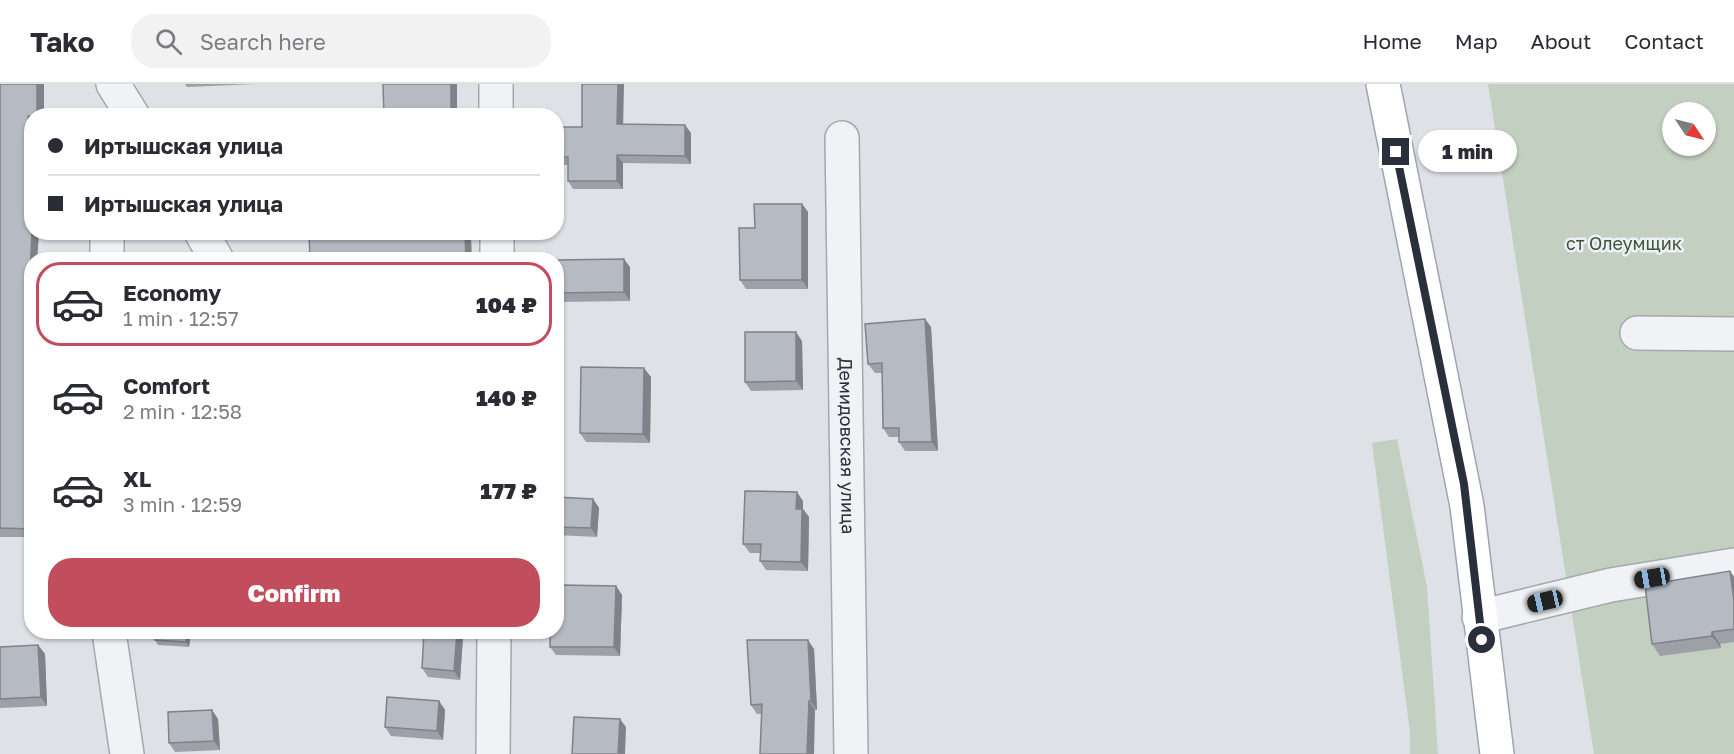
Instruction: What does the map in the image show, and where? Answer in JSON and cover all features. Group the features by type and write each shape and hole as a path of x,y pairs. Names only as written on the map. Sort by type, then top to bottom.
{"main road":[{"path":"1383,84 1454,430 1467,506 1497,754"}],"street":[{"path":"108,84 108,108"},
{"path":"113,84 128,108"},
{"path":"495,84 496,108"},
{"name":"Демидовская улица","path":"842,138 851,754"},
{"path":"1637,333 1734,334"},
{"path":"1479,617 1611,585 1734,565"},
{"path":"110,639 127,754"},
{"path":"493,754 494,639"}],"green space":[{"name":"ст Олеумщик","path":"1488,84 1734,84 1734,754 1594,754"},
{"path":"1397,439 1427,587 1438,754 1410,754 1410,732 1372,443"}],"building":[{"path":"0,84 37,84 37,108 24,108 24,240 32,240 31,252 24,252 24,529 0,528"},
{"path":"383,84 451,84 451,108 384,108"},
{"path":"582,84 618,84 617,124 685,125 685,156 617,155 617,181 568,181 568,157 564,157 564,127 582,127"},
{"path":"754,204 802,204 802,280 740,280 739,228 755,228"},
{"path":"309,240 465,240 466,252 310,252"},
{"path":"624,259 624,292 564,293 564,260"},
{"path":"925,319 932,442 899,442 899,428 883,428 882,363 868,364 865,324"},
{"path":"745,332 796,332 796,381 745,382"},
{"path":"581,367 644,368 643,434 580,433"},
{"path":"745,491 797,492 796,509 802,509 801,562 760,561 761,544 743,544"},
{"path":"564,497 593,499 591,528 564,527"},
{"path":"1730,571 1734,601 1734,629 1712,632 1712,636 1652,644 1645,585"},
{"path":"564,585 616,586 614,647 550,647 550,639 564,639"},
{"path":"155,639 186,639 186,642"},
{"path":"424,639 456,639 454,671 422,668"},
{"path":"747,640 808,640 811,701 809,701 807,754 760,754 762,704 751,705"},
{"path":"38,645 41,697 0,699 0,647"},
{"path":"387,697 439,701 437,731 385,727"},
{"path":"212,710 214,741 169,743 168,712"},
{"path":"574,717 620,719 618,754 572,754"}],"route":[{"path":"1396,152 1464,484 1482,640"}]}
